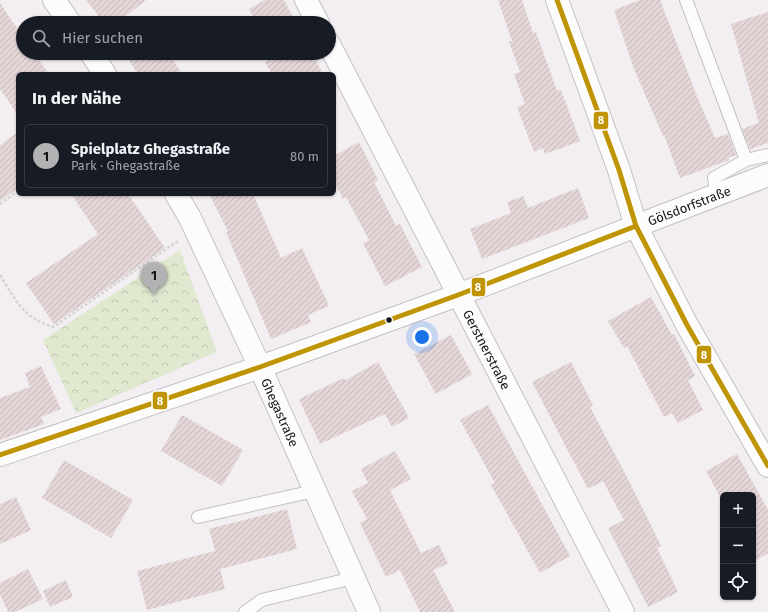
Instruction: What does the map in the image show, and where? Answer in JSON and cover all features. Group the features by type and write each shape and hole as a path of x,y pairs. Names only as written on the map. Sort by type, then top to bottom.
{"street":[{"path":"54,0 65,16"},
{"path":"306,0 314,16"},
{"path":"557,0 619,170 636,226 687,325 768,466"},
{"name":"Gerstnerstraße","path":"336,58 458,295 536,440 623,612"},
{"path":"96,60 104,72"},
{"name":"Gölsdorfstraße","path":"0,455 260,367 458,295 768,175"},
{"name":"Ghegastraße","path":"177,196 195,229 260,367 368,612"}],"lane":[{"path":"686,0 746,160"},
{"path":"717,195 714,178 746,160 768,155"},
{"path":"198,517 314,491"},
{"path":"245,612 262,600 353,578"}],"path":[{"path":"0,204 16,192"},
{"path":"0,275 25,313 39,323 53,327 195,229"}],"green space":[{"path":"180,250 217,352 76,413 43,340"}],"building":[{"path":"86,0 146,0 126,16 99,16"},
{"path":"265,0 284,0 292,16 252,16 249,9"},
{"path":"498,0 522,0 533,33 536,32 557,91 561,90 580,141 545,154 543,148 534,152 517,107 525,104 514,74 520,72 509,42 512,41"},
{"path":"640,0 660,0 696,94 715,138 728,134 736,155 728,158 729,160 680,178 664,135 663,136 634,69 614,10"},
{"path":"0,3 16,27 16,60 39,60 48,72 16,72 16,112 0,89"},
{"path":"768,12 768,143 750,149 742,129 759,123 731,24"},
{"path":"129,60 173,60 181,72 137,72"},
{"path":"268,60 316,60 322,72 271,72 265,62"},
{"path":"16,133 16,189 0,201 0,145"},
{"path":"359,142 378,180 374,182 396,226 400,224 422,267 385,286 363,243 369,240 346,197 343,199 336,185 336,155"},
{"path":"578,188 589,218 482,259 470,229 511,213 507,202 523,196 528,208"},
{"path":"72,196 129,196 165,248 54,324 26,283 98,234"},
{"path":"210,196 254,196 281,258 302,248 329,306 308,315 311,322 271,339 226,232 228,231"},
{"path":"651,297 672,335 674,334 695,376 688,380 703,410 678,423 672,413 664,417 627,346 624,348 608,321"},
{"path":"451,335 472,374 436,394 414,354"},
{"path":"378,362 409,418 392,427 385,414 320,444 299,399 344,378 346,380"},
{"path":"571,362 593,405 590,407 661,546 657,548 678,592 648,607 608,528 624,520 603,481 588,489 532,382"},
{"path":"41,366 61,409 41,417 44,424 0,440 0,398 30,387 25,373"},
{"path":"488,405 570,556 540,573 491,485 495,483 460,420"},
{"path":"182,415 243,450 222,486 161,451"},
{"path":"395,451 411,479 390,490 421,553 439,545 448,564 433,570 455,612 420,612 400,570 386,577 360,523 367,519 352,491 368,483 361,469"},
{"path":"737,454 768,510 768,553 756,560 756,492 720,492 720,497 706,471"},
{"path":"64,460 133,500 111,538 42,498"},
{"path":"16,497 31,530 0,544 0,504"},
{"path":"287,509 297,549 220,569 225,589 147,610 137,571 215,551 209,529"},
{"path":"28,569 43,599 15,612 8,612 0,594 0,583"},
{"path":"66,580 73,597 50,607 43,591"}],"transit line":[{"name":"8","path":"557,0 619,170 636,226 687,325 768,466"},
{"name":"8","path":"0,455 260,367 458,295 636,226"}],"place":[{"name":"Spielplatz Ghegastraße","path":"154,295"}]}
